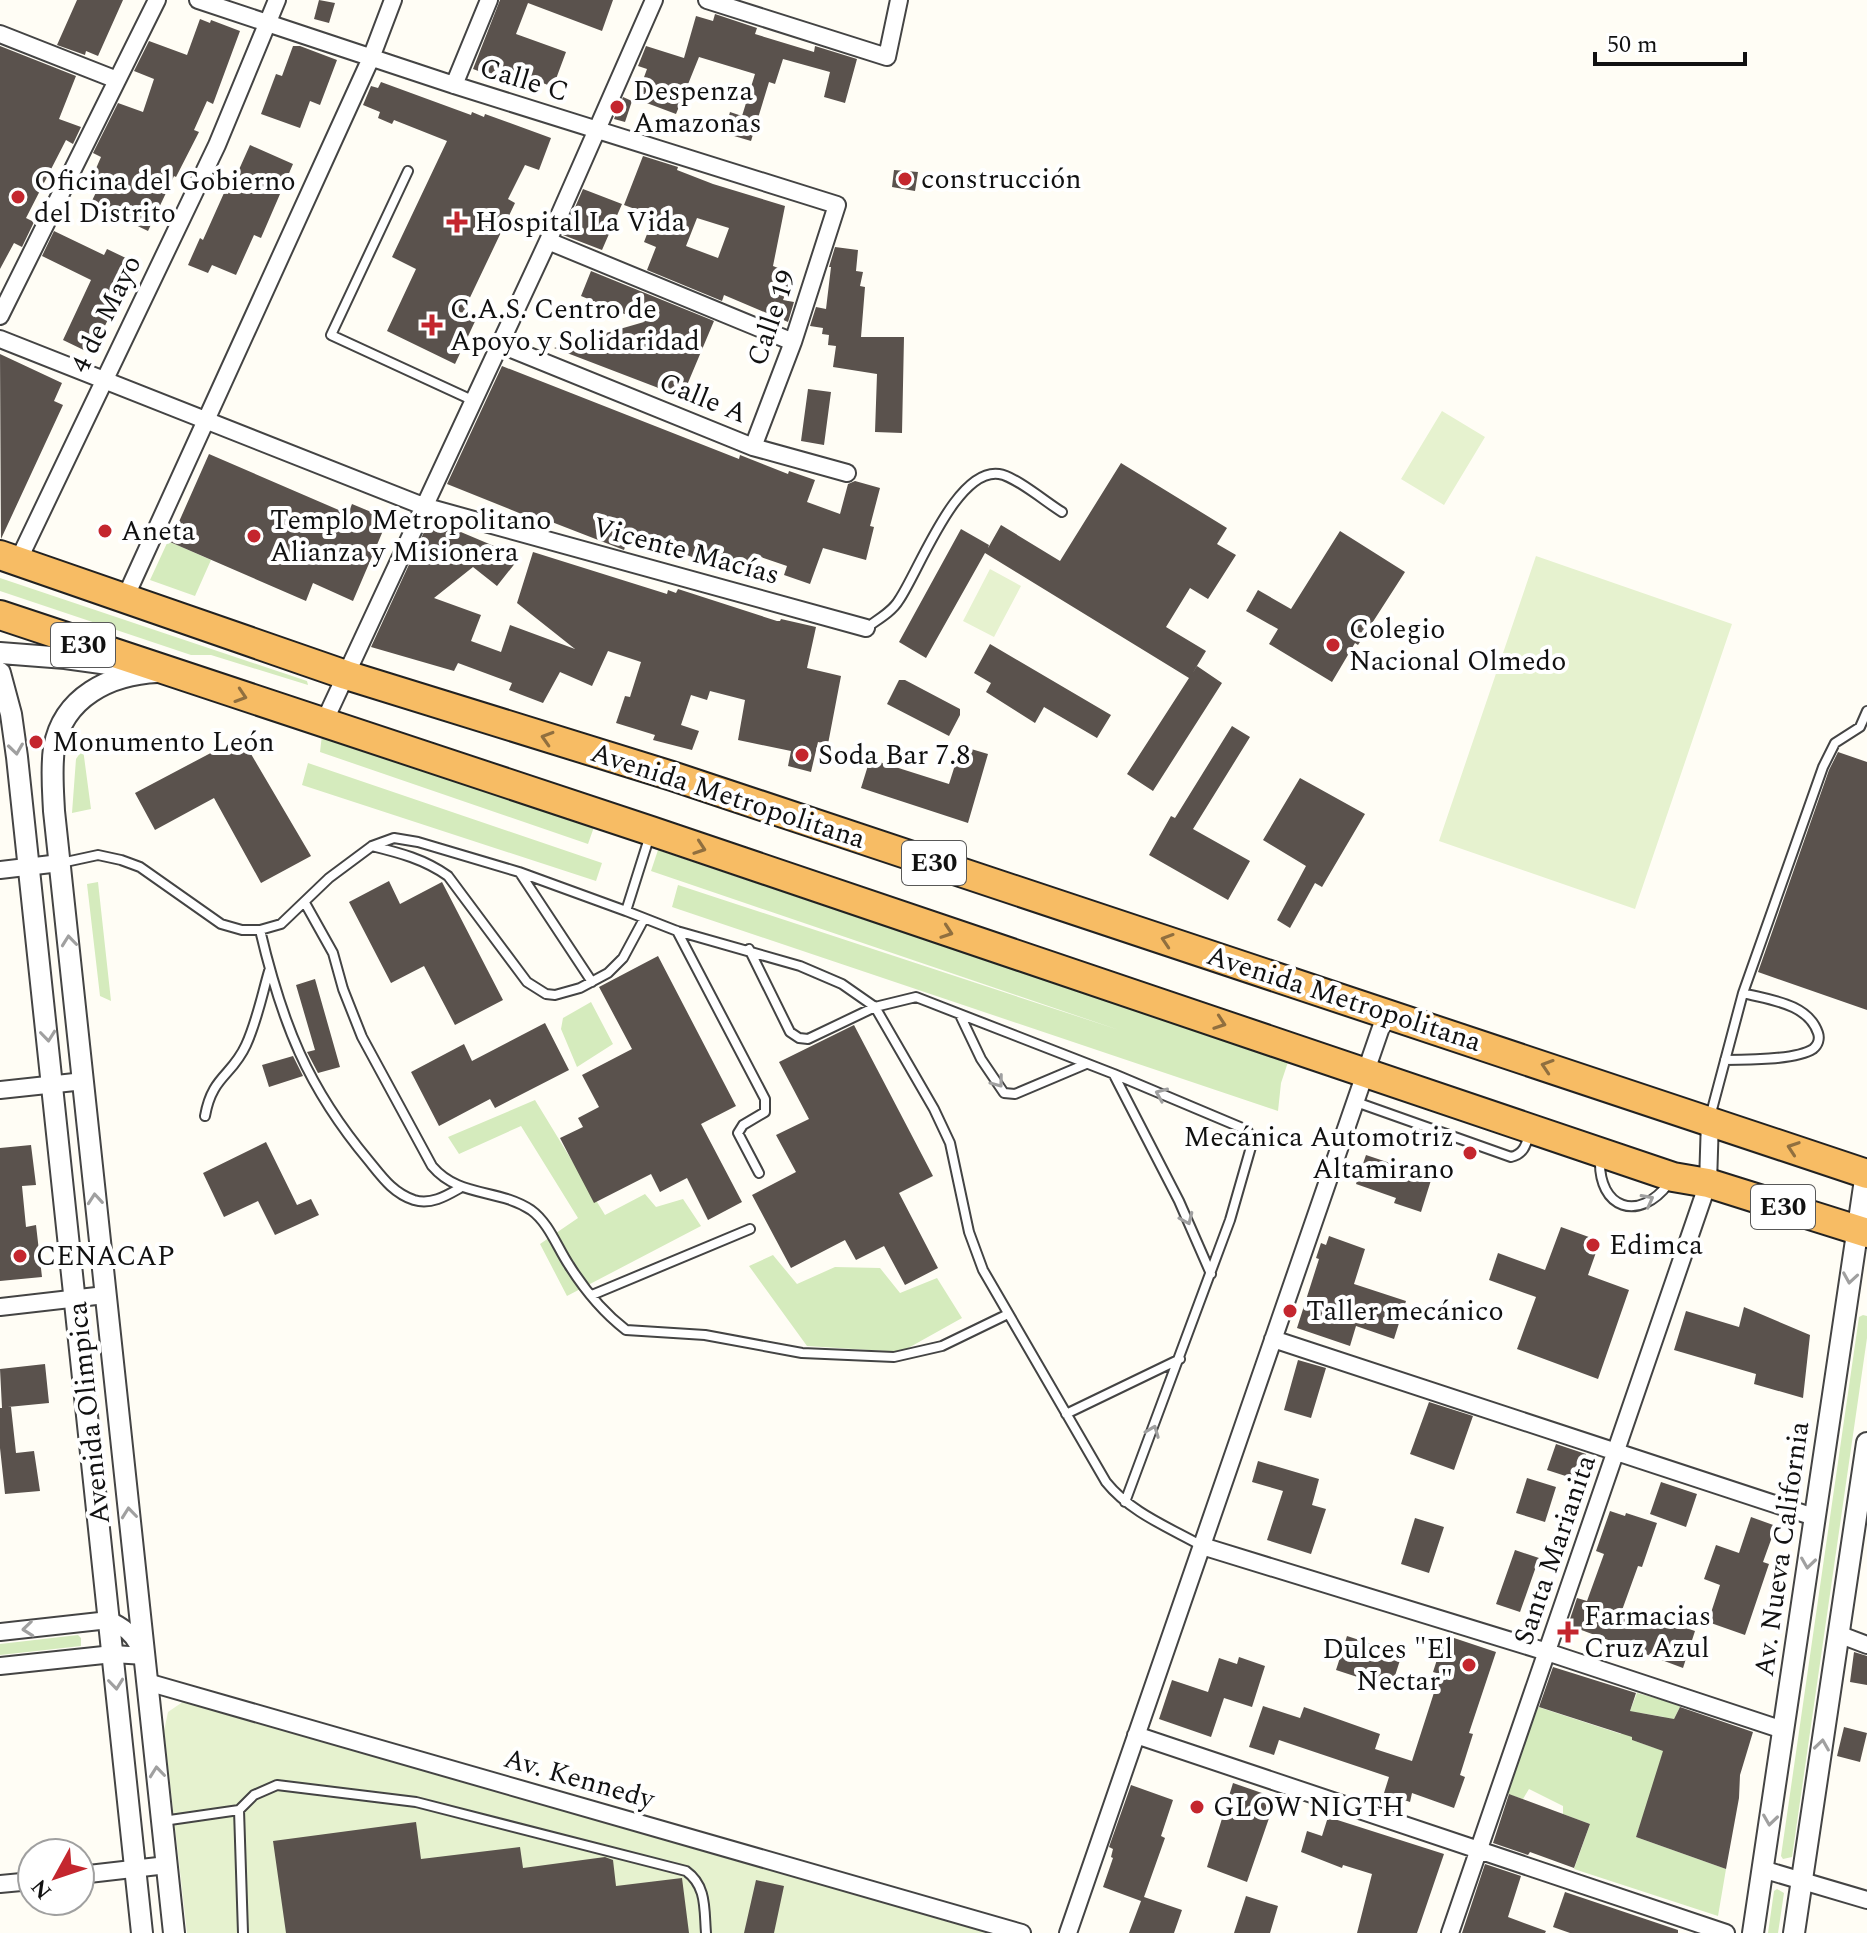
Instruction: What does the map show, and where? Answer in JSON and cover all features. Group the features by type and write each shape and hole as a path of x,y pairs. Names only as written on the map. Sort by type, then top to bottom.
{"highway":[{"name":"Avenida Metropolitana","path":"9,558 346,675 672,776 1866,1173"},
{"name":"E30","path":"0,615 167,672"},
{"name":"Avenida Metropolitana","path":"167,672 651,831 1673,1177 1708,1183"},
{"name":"E30","path":"1708,1183 1862,1232"}],"street":[{"path":"0,316 6,287 157,0"},
{"name":"Calle C","path":"198,0 454,85 837,205"},
{"name":"4 de Mayo","path":"9,558 103,380 217,145 277,0"},
{"path":"125,598 371,58 393,0"},
{"path":"454,85 489,0"},
{"path":"324,722 548,241 654,0"},
{"path":"707,0 887,57 899,0"},
{"path":"0,34 117,80"},
{"name":"Calle 19","path":"753,447 793,342 837,205"},
{"path":"548,241 793,342"},
{"name":"Vicente Macías","path":"0,339 423,506 866,628"},
{"name":"Calle A","path":"499,344 753,447 847,473"},
{"path":"0,653 167,672"},
{"name":"Avenida Olimpica","path":"145,1656 52,770 60,725 75,704 107,683 139,673 167,672"},
{"name":"Avenida Olimpica","path":"0,673 13,729 29,867 142,1933"},
{"path":"0,870 60,863"},
{"path":"1068,1933 1386,1013"},
{"path":"0,1090 84,1081"},
{"name":"Santa Marianita","path":"1450,1933 1708,1183 1710,1120"},
{"name":"Av. Nueva California","path":"1753,1933 1814,1517 1862,1232 1866,1173"},
{"path":"0,1307 105,1295"},
{"path":"1273,1339 1814,1517"},
{"path":"1794,1933 1867,1443"},
{"path":"1202,1546 1547,1652 1783,1730"},
{"path":"0,1632 109,1620 128,1631 145,1656 174,1933"},
{"path":"1838,1634 1867,1645"},
{"path":"0,1666 113,1654 145,1656"},
{"name":"Av. Kennedy","path":"147,1682 1022,1933"},
{"path":"1136,1735 1726,1933"},
{"path":"96,1873 167,1865"},
{"path":"1762,1869 1867,1900"}],"lane":[{"path":"408,171 331,335 472,400"},
{"name":"Vicente Macías","path":"866,628 898,603 940,525 958,497 973,482 990,473 1003,474 1062,512"},
{"path":"1710,1120 1743,993 1829,751 1835,743 1860,727 1867,711"},
{"path":"626,911 651,831"},
{"path":"60,863 98,855 131,863 154,875 221,924 242,930 260,930 281,924 329,878 372,846 394,838 418,842 519,872 677,931 749,949 842,984 875,1007 934,1109 950,1143 969,1232 983,1270 1106,1482 1125,1502 1202,1546"},
{"path":"372,846 432,864 448,876 510,955 527,982 537,991 555,995 608,973 623,958 644,919"},
{"path":"519,872 592,982"},
{"path":"305,903 333,953 362,1037 423,1154 438,1174 460,1188 476,1190 530,1210 545,1225 570,1267 592,1295 626,1330 705,1335 802,1353 894,1357 942,1346 1008,1314"},
{"path":"260,930 288,1028 306,1070 343,1130 393,1190 416,1201 439,1200 460,1188"},
{"path":"677,931 765,1099 765,1112 743,1125 738,1133 759,1173"},
{"path":"749,949 790,1032 799,1038 808,1039 875,1007 916,997 1247,1130 1253,1140 1230,1220 1125,1502"},
{"path":"205,1116 208,1096 219,1079 235,1064 245,1046 269,970"},
{"path":"1725,1060 1802,1053 1819,1042 1819,1035 1805,1014 1788,1005 1743,993"},
{"path":"960,1015 981,1059 1004,1093 1015,1094 1086,1064"},
{"path":"1114,1074 1179,1201 1211,1274"},
{"path":"1355,1102 1511,1157 1519,1155 1525,1148 1531,1128"},
{"path":"1601,1151 1601,1179 1609,1195 1618,1203 1631,1207 1651,1203 1673,1177"},
{"path":"592,1295 750,1229"},
{"path":"1066,1414 1180,1359"},
{"path":"162,1821 239,1810 254,1795 277,1785 416,1802 686,1871 696,1878 703,1890 706,1933"},
{"path":"239,1810 243,1933"}],"green space":[{"path":"1442,411 1485,437 1444,505 1401,479"},
{"path":"168,541 211,560 195,596 150,580"},
{"path":"1536,556 1732,624 1635,909 1439,841"},
{"path":"990,569 1021,586 994,637 963,621"},
{"path":"0,578 307,681 308,685 211,655 191,655 0,591"},
{"path":"322,735 594,827 588,844 320,752"},
{"path":"83,749 91,809 72,813 76,759"},
{"path":"308,763 602,863 596,881 302,785"},
{"path":"658,850 1288,1062 1281,1083 1278,1111 672,907 678,885 1119,1030 651,871"},
{"path":"98,882 111,1001 100,996 87,884"},
{"path":"591,1002 613,1044 577,1067 561,1029 563,1018"},
{"path":"535,1100 605,1215 645,1194 656,1207 683,1199 701,1226 567,1296 540,1244 578,1218 521,1126 459,1154 448,1137"},
{"path":"773,1255 797,1284 835,1267 880,1268 900,1293 937,1278 962,1318 901,1352 807,1346 749,1266"},
{"path":"1867,1316 1867,1338 1792,1857 1783,1859 1859,1317"},
{"path":"78,1635 81,1646 0,1655 0,1644"},
{"path":"1637,1693 1681,1705 1671,1725 1664,1717 1641,1713 1632,1740 1655,1748 1669,1739 1636,1837 1726,1869 1718,1916 1574,1869 1590,1824 1563,1814 1563,1806 1529,1789 1523,1799 1504,1793 1535,1706 1621,1734"},
{"path":"187,1699 995,1933 187,1933 164,1731 168,1712"},
{"path":"1777,1889 1784,1893 1778,1933 1768,1933 1774,1891"}],"building":[{"path":"77,0 123,0 98,56 86,51 85,55 57,45"},
{"path":"319,0 335,3 329,23 314,19"},
{"path":"500,0 613,0 602,31 528,3 516,34 566,52 553,87 504,68 500,79 473,69"},
{"path":"715,14 757,28 755,34 814,52 815,46 857,59 845,103 824,97 830,72 783,59 775,84 769,82 751,141 724,133 730,112 742,116 755,74 699,57 676,114 636,99 647,69 638,66 646,46 684,58 696,16 713,21"},
{"path":"200,19 240,31 213,104 207,101 194,130 199,132 148,231 89,207 100,184 91,180 101,157 93,153 118,103 143,112 154,79 134,71 149,41 187,55"},
{"name":"Oficina del Gobierno del Distrito","path":"0,46 76,76 59,119 81,127 73,144 66,140 26,218 34,222 22,247 14,243 0,269"},
{"path":"293,46 337,60 320,105 310,101 300,128 261,114 276,74 282,76"},
{"path":"381,82 471,115 472,112 484,117 485,114 551,138 539,170 525,165 508,199 515,203 465,308 478,315 455,364 387,331 416,269 392,257 447,141 394,120 392,124 378,118 380,112 363,105 371,86 378,88"},
{"path":"623,97 632,101 625,122 614,119"},
{"path":"250,145 293,164 261,238 254,235 236,275 212,265 208,273 188,265 224,193 228,194"},
{"path":"643,156 678,167 677,170 713,184 785,206 773,266 793,274 783,300 794,302 788,322 724,295 722,301 647,270 656,247 644,242 654,216 624,205","holes":["697,218 729,228 718,258 686,246"]},
{"name":"construcción","path":"894,170 918,172 915,191 892,187"},
{"path":"583,189 622,204 602,250 563,235"},
{"path":"54,231 104,255 107,249 130,260 117,287 122,289 92,354 63,340 91,280 42,256"},
{"path":"835,247 858,250 856,271 863,272 860,286 865,287 861,337 904,337 902,433 875,432 877,374 833,367 836,346 828,345 829,335 822,334 823,328 810,326 816,307 826,309 829,267"},
{"path":"591,271 714,321 682,397 554,348 644,322 581,296"},
{"path":"0,354 62,383 54,401 63,405 1,539"},
{"path":"502,366 739,459 740,455 788,474 789,471 815,480 807,502 840,514 848,484 855,481 880,488 870,526 874,527 866,560 823,548 810,584 784,575 787,566 758,556 750,577 722,567 721,572 630,533 624,550 447,484"},
{"path":"808,389 831,392 824,445 801,441"},
{"path":"209,454 348,514 352,504 388,519 353,601 313,583 306,601 170,542"},
{"path":"1121,463 1227,528 1217,544 1236,555 1208,599 1190,588 1166,627 1206,651 1192,674 1197,666 1222,683 1153,791 1127,774 1189,678 985,553 926,658 899,642 961,529 989,545 988,548 1001,525 1060,561"},
{"path":"430,519 520,557 497,586 473,567 434,598 481,615 471,641 501,652 510,625 575,649 517,603 533,552 667,594 668,590 676,593 678,589 777,621 781,619 816,627 807,668 841,676 828,744 818,742 811,772 788,766 791,751 738,740 745,700 710,691 707,700 691,695 681,725 699,731 692,750 653,740 655,735 616,723 625,696 630,697 641,662 608,651 592,686 560,672 543,703 509,690 512,683 458,663 454,671 371,647"},
{"path":"1340,531 1405,572 1358,645 1355,643 1332,682 1269,644 1278,629 1246,611 1258,590 1291,609"},
{"path":"990,644 1111,715 1097,738 1044,707 1035,723 986,692 991,683 974,673"},
{"path":"899,680 905,680 960,709 949,736 887,704"},
{"path":"1232,726 1250,737 1193,829 1250,861 1228,900 1149,855 1171,816 1175,818"},
{"path":"241,737 311,856 261,883 214,798 155,830 135,793"},
{"path":"961,746 988,754 968,823 861,788 870,759 949,784"},
{"path":"1838,752 1867,762 1867,1010 1758,972"},
{"path":"1300,778 1365,814 1322,887 1315,883 1290,928 1277,920 1306,866 1263,840"},
{"path":"389,881 400,904 442,882 503,1000 455,1025 424,966 391,983 349,902"},
{"path":"658,956 736,1106 701,1124 742,1202 708,1220 687,1178 660,1192 651,1174 594,1203 560,1138 583,1127 578,1118 599,1107 582,1075 632,1049 599,987"},
{"path":"315,979 340,1067 318,1073 307,1052 315,1050 296,985"},
{"path":"545,1023 569,1070 495,1108 490,1099 439,1126 411,1072 464,1044 472,1061"},
{"path":"854,1025 933,1176 899,1193 938,1268 905,1285 884,1246 856,1260 845,1240 791,1268 752,1195 796,1172 776,1135 809,1119 779,1062"},
{"path":"293,1056 303,1076 269,1087 262,1065"},
{"path":"266,1142 297,1205 311,1199 319,1215 275,1235 258,1201 224,1217 203,1173"},
{"path":"31,1145 36,1185 22,1186 26,1227 36,1225 42,1277 0,1281 0,1148"},
{"path":"1366,1155 1432,1177 1421,1212 1394,1203 1396,1198 1356,1184"},
{"path":"1561,1227 1600,1241 1588,1275 1629,1290 1598,1379 1517,1349 1536,1297 1489,1280 1498,1253 1545,1270"},
{"path":"1329,1236 1365,1249 1354,1284 1406,1301 1394,1339 1356,1326 1350,1346 1297,1328 1319,1259 1316,1258 1321,1243 1326,1245"},
{"path":"1744,1307 1810,1335 1803,1398 1754,1384 1756,1374 1674,1350 1686,1311 1739,1327"},
{"path":"1298,1360 1326,1368 1311,1418 1284,1410"},
{"path":"45,1364 49,1403 8,1407 11,1407 16,1453 34,1451 40,1491 5,1494 0,1448 0,1369"},
{"path":"1429,1402 1473,1416 1454,1470 1410,1454"},
{"path":"1556,1444 1586,1454 1578,1480 1547,1470"},
{"path":"1258,1461 1319,1479 1312,1505 1326,1509 1311,1554 1267,1540 1283,1491 1252,1482"},
{"path":"1527,1478 1556,1487 1545,1522 1516,1513"},
{"path":"1661,1482 1697,1494 1686,1527 1650,1514"},
{"path":"1610,1511 1657,1523 1642,1567 1638,1566 1621,1613 1663,1627 1665,1621 1695,1631 1683,1668 1568,1625 1577,1598 1587,1601 1604,1554 1596,1551"},
{"path":"1751,1517 1776,1526 1763,1562 1769,1564 1745,1635 1708,1622 1720,1585 1704,1579 1716,1545 1739,1553"},
{"path":"1415,1518 1444,1527 1429,1573 1401,1564"},
{"path":"1515,1550 1539,1558 1520,1612 1496,1604"},
{"path":"1445,1635 1496,1652 1469,1733 1473,1734 1460,1775 1465,1777 1454,1808 1412,1793 1410,1802 1384,1793 1389,1777 1279,1740 1274,1755 1249,1747 1263,1706 1300,1718 1304,1707 1380,1734 1375,1749 1412,1761 1440,1674 1433,1672"},
{"path":"1347,1636 1402,1654 1391,1688 1336,1670"},
{"path":"1854,1652 1867,1656 1867,1685 1850,1682"},
{"path":"1239,1657 1265,1666 1252,1707 1224,1698 1211,1737 1159,1719 1172,1680 1208,1692 1219,1658 1237,1664"},
{"path":"1553,1667 1636,1693 1630,1711 1674,1719 1680,1707 1753,1732 1740,1775 1726,1869 1636,1837 1663,1751 1632,1740 1632,1737 1539,1707"},
{"path":"1844,1727 1867,1733 1860,1762 1837,1756"},
{"path":"1233,1783 1276,1798 1247,1882 1207,1867"},
{"path":"1131,1785 1173,1800 1161,1836 1165,1838 1144,1897 1182,1910 1174,1933 1129,1933 1141,1901 1103,1887 1113,1858 1113,1849 1109,1847"},
{"path":"1509,1794 1590,1824 1574,1868 1493,1843"},
{"path":"1328,1817 1444,1854 1417,1933 1357,1933 1372,1874 1343,1865 1342,1868 1301,1852 1307,1831 1322,1836"},
{"path":"416,1822 421,1859 520,1847 523,1868 605,1857 613,1860 616,1886 682,1878 689,1933 286,1933 273,1841"},
{"path":"1485,1864 1521,1876 1508,1917 1545,1933 1462,1933"},
{"path":"756,1880 784,1886 774,1933 744,1933"},
{"path":"1565,1892 1678,1930 1678,1933 1570,1933 1553,1927"},
{"path":"1246,1896 1278,1906 1270,1933 1234,1933"}],"place":[{"name":"Despenza Amazonas","path":"617,107"},
{"name":"construcción","path":"905,179"},
{"name":"Oficina del Gobierno del Distrito","path":"18,197"},
{"name":"Hospital La Vida","path":"457,222"},
{"name":"C.A.S. Centro de Apoyo y Solidaridad","path":"432,325"},
{"name":"Aneta","path":"105,531"},
{"name":"Templo Metropolitano Alianza y Misionera","path":"254,536"},
{"name":"Colegio Nacional Olmedo","path":"1333,645"},
{"name":"Monumento León","path":"36,742"},
{"name":"Soda Bar 7.8","path":"802,755"},
{"name":"Mecánica Automotriz Altamirano","path":"1470,1153"},
{"name":"Edimca","path":"1593,1245"},
{"name":"CENACAP","path":"20,1256"},
{"name":"Taller mecánico","path":"1290,1311"},
{"name":"Farmacias Cruz Azul","path":"1568,1632"},
{"name":"Dulces \"El Nectar\"","path":"1469,1665"},
{"name":"GLOW NIGTH","path":"1197,1807"}]}
